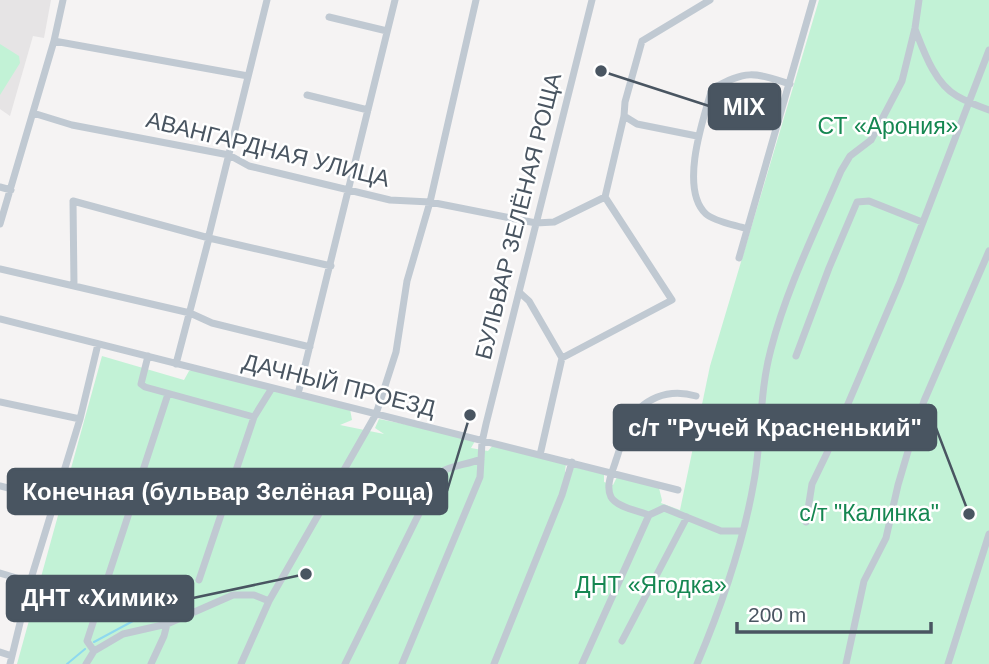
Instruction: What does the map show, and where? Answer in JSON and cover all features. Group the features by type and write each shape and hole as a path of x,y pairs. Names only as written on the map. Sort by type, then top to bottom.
{"street":[{"path":"0,224 54,41 63,0"},
{"path":"298,394 395,0"},
{"path":"241,664 269,601 376,414 396,352 407,281 430,202 476,0"},
{"name":"БУЛЬВАР ЗЕЛЁНАЯ РОЩА","path":"402,664 480,477 482,442 593,0"},
{"path":"562,358 673,300 605,197 625,102 642,41 710,0"},
{"path":"740,258 813,0"},
{"path":"697,664 732,577 754,480 762,391 785,299 841,171 850,156 871,140 902,81 919,0"},
{"path":"176,363 265,1"},
{"path":"329,17 387,31"},
{"path":"915,28 945,87 969,102 989,110"},
{"path":"54,41 248,76"},
{"path":"806,522 812,484 900,282 989,50"},
{"path":"747,229 707,215 703,209 693,186 697,136 712,89 735,76 748,73 790,84"},
{"path":"307,95 368,110"},
{"name":"АВАНГАРДНАЯ УЛИЦА","path":"33,113 72,125 229,155 249,166 390,200 430,202 536,223"},
{"path":"624,116 637,124 697,136"},
{"path":"0,187 11,190"},
{"path":"536,223 554,222 605,197"},
{"path":"74,286 72,201 208,239 331,267"},
{"path":"796,356 857,202 869,201 922,222"},
{"path":"846,664 864,581 886,538 898,485 921,411 989,251"},
{"path":"0,269 190,313 212,323 310,347"},
{"path":"519,292 529,301 562,358 540,455"},
{"name":"ДАЧНЫЙ ПРОЕЗД","path":"0,320 482,442 612,471 678,490"},
{"path":"0,652 11,660 30,582 80,419 98,344"},
{"path":"148,356 141,384 254,417"},
{"path":"199,580 254,417 271,388"},
{"path":"649,515 617,503 611,496 608,482 628,425 637,412 663,393 681,392 696,396"},
{"path":"94,651 87,641 168,394"},
{"path":"0,402 80,419"},
{"path":"345,664 439,473 446,468 467,466 481,459"},
{"path":"494,664 562,495 572,462"},
{"path":"0,486 55,500"},
{"path":"582,664 649,515 664,508 721,531 743,531"},
{"path":"622,641 687,517"},
{"path":"948,664 989,534"},
{"path":"0,573 30,582"},
{"path":"86,664 94,651 123,634 167,624 233,595 254,595 269,601"},
{"path":"152,664 167,624"}],"shaded area":[{"path":"0,0 51,0 44,38 33,36 10,116 0,109"}],"green space":[{"path":"819,0 989,0 989,664 17,664 102,356 184,380 189,371 194,369 350,409 352,420 340,425 384,434 375,428 379,419 473,438 475,441 471,448 488,451 493,445 566,463 565,472 571,473 574,467 604,474 604,482 613,485 617,477 659,488 661,503 680,510 710,366"},
{"path":"0,44 19,56 20,63 0,95"}],"waterway":[{"path":"94,642 133,621 160,614"},
{"path":"67,664 85,649"}],"place":[{"name":"MIX","path":"601,71"},
{"name":"Конечная (бульвар Зелёная Роща)","path":"470,415"},
{"name":"с/т \"Ручей Красненький\"","path":"969,514"},
{"name":"ДНТ «Химик»","path":"306,574"}],"park label":[{"name":"СТ «Арония»","path":"888,126"},
{"name":"с/т \"Калинка\"","path":"869,513"},
{"name":"ДНТ «Ягодка»","path":"651,585"}]}
